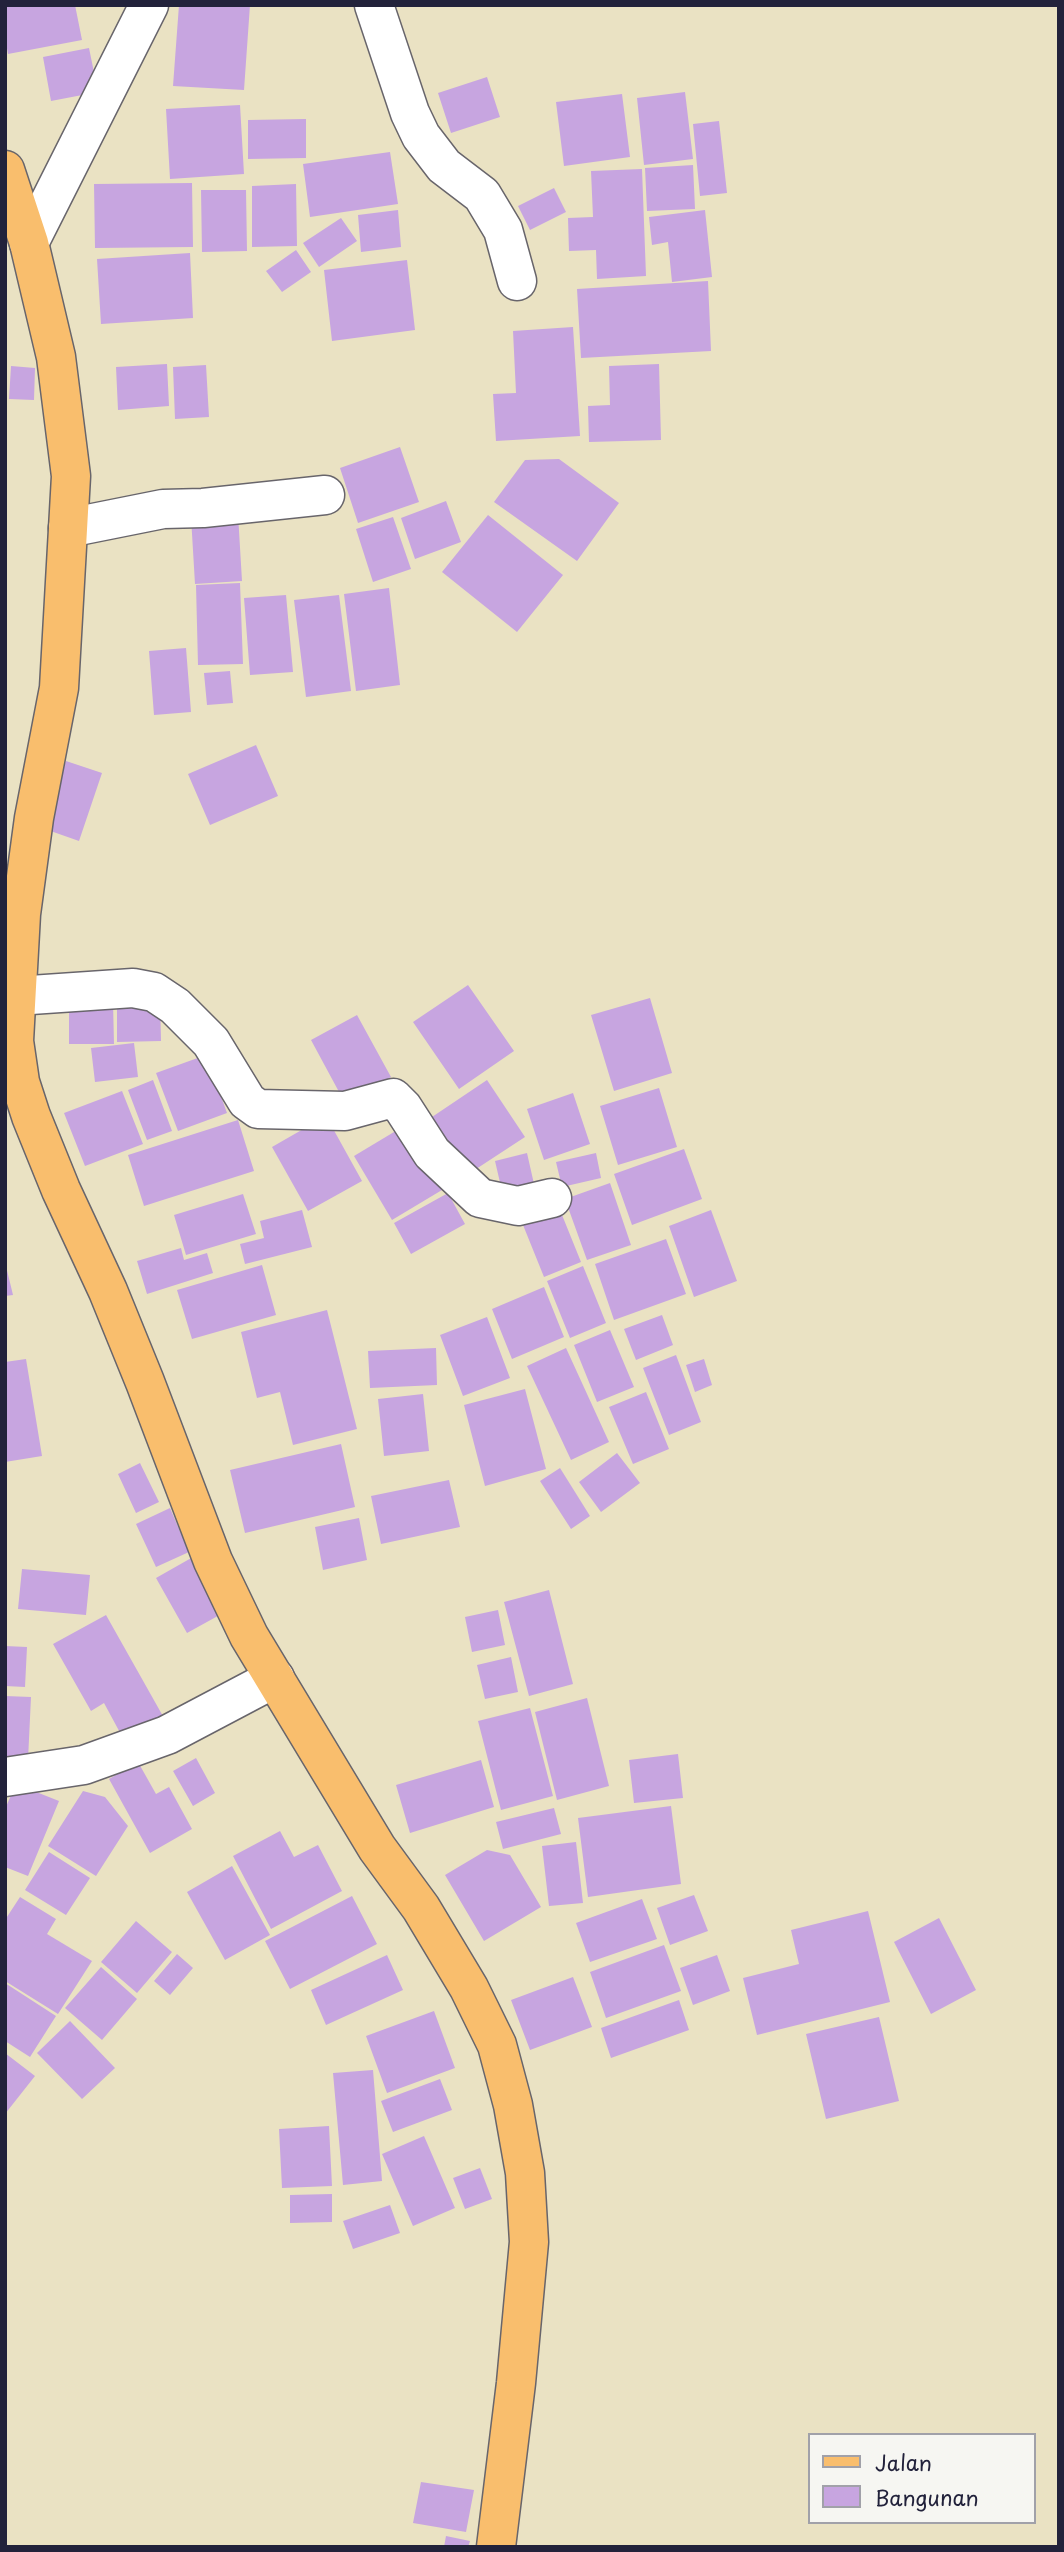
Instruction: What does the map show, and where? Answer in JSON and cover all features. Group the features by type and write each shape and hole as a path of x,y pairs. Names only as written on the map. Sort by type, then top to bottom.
{"main road":[{"path":"5,170 29,243 56,357 71,475 59,688 34,818 21,914 14,1041 20,1082 31,1116 113,1303 213,1561 249,1636 377,1848 421,1908 469,1989 497,2045 513,2105 525,2173 529,2242 512,2420 496,2547"}],"street":[{"path":"29,243 149,5"},
{"path":"374,5 410,113 421,136 444,166 482,195 503,230 517,281"},
{"path":"68,528 163,509 203,508 325,495"},
{"path":"16,996 133,988 154,992 175,1006 211,1042 247,1101 258,1109 345,1111 393,1098 403,1108 432,1153 480,1198 517,1206 552,1198"},
{"path":"5,1777 84,1765 167,1735 275,1678"}],"building":[{"path":"5,5 75,5 82,40 8,54"},
{"path":"179,5 250,5 244,90 173,86"},
{"path":"89,48 98,92 51,101 43,57"},
{"path":"487,77 500,117 451,133 438,93"},
{"path":"685,92 693,159 644,165 637,98"},
{"path":"622,94 630,157 564,166 556,102"},
{"path":"240,105 244,174 170,179 166,109"},
{"path":"306,119 306,158 248,159 248,120"},
{"path":"719,121 727,193 700,196 693,124"},
{"path":"390,152 398,204 310,217 303,164"},
{"path":"693,165 695,209 647,211 645,168"},
{"path":"642,169 646,276 597,279 596,250 569,251 568,218 593,217 591,171"},
{"path":"192,183 193,247 95,248 94,184"},
{"path":"296,184 297,246 252,247 252,186"},
{"path":"554,188 566,212 530,230 518,206"},
{"path":"201,190 246,190 247,251 202,252"},
{"path":"398,210 401,247 361,252 358,215"},
{"path":"705,210 712,277 672,282 668,242 652,245 649,217"},
{"path":"341,218 357,241 319,267 303,243"},
{"path":"296,250 311,272 282,292 266,271"},
{"path":"190,253 193,318 101,324 97,259"},
{"path":"407,260 415,330 332,341 324,270"},
{"path":"708,281 711,351 581,358 577,289"},
{"path":"573,327 580,436 496,441 493,394 516,393 513,331"},
{"path":"167,364 169,406 118,410 116,367"},
{"path":"659,364 661,440 589,442 588,406 610,405 609,366"},
{"path":"206,365 209,417 175,419 173,367"},
{"path":"11,366 35,368 34,400 9,399"},
{"path":"400,447 419,502 358,523 340,468"},
{"path":"559,459 619,503 577,561 494,502 525,460"},
{"path":"446,501 461,542 415,559 401,518"},
{"path":"238,514 242,581 195,584 191,517"},
{"path":"488,515 563,575 517,632 442,572"},
{"path":"393,517 411,569 373,582 356,529"},
{"path":"240,583 243,664 198,665 196,585"},
{"path":"389,588 400,685 356,691 344,594"},
{"path":"286,595 293,672 250,675 244,598"},
{"path":"339,595 351,691 306,697 294,600"},
{"path":"186,648 191,712 154,715 149,651"},
{"path":"230,671 233,703 207,705 204,673"},
{"path":"256,745 278,796 210,825 188,774"},
{"path":"66,761 102,773 79,841 42,828"},
{"path":"468,985 514,1051 459,1089 413,1022"},
{"path":"650,998 672,1073 614,1091 591,1015"},
{"path":"160,999 161,1041 117,1042 117,1000"},
{"path":"69,1002 113,1002 114,1044 69,1044"},
{"path":"357,1015 391,1077 345,1103 311,1040"},
{"path":"134,1043 138,1077 95,1082 91,1048"},
{"path":"206,1055 227,1113 178,1131 156,1073"},
{"path":"153,1080 172,1131 147,1140 128,1090"},
{"path":"487,1080 525,1137 470,1173 432,1117"},
{"path":"659,1088 677,1147 618,1165 600,1106"},
{"path":"122,1091 143,1144 85,1166 64,1113"},
{"path":"573,1093 590,1144 544,1160 527,1109"},
{"path":"326,1116 362,1181 308,1211 272,1147"},
{"path":"238,1120 254,1171 144,1206 128,1155"},
{"path":"404,1126 442,1190 392,1220 354,1156"},
{"path":"684,1149 702,1199 632,1225 614,1174"},
{"path":"527,1153 534,1184 502,1191 495,1161"},
{"path":"596,1153 601,1178 562,1187 556,1162"},
{"path":"610,1183 631,1245 587,1260 565,1199"},
{"path":"448,1193 465,1224 411,1254 394,1223"},
{"path":"243,1194 256,1234 186,1255 174,1215"},
{"path":"558,1205 581,1262 544,1277 521,1220"},
{"path":"302,1210 312,1247 245,1264 240,1244 264,1238 260,1221"},
{"path":"711,1210 737,1281 694,1297 669,1226"},
{"path":"666,1239 686,1294 614,1320 595,1264"},
{"path":"181,1248 184,1260 207,1253 213,1273 147,1294 137,1261"},
{"path":"5,1262 13,1295 5,1296"},
{"path":"262,1265 276,1315 192,1339 177,1290"},
{"path":"583,1266 606,1323 570,1338 547,1281"},
{"path":"544,1287 564,1337 512,1359 492,1309"},
{"path":"327,1310 357,1429 293,1445 280,1392 257,1398 241,1332"},
{"path":"662,1315 673,1345 636,1360 624,1329"},
{"path":"487,1317 510,1378 463,1396 440,1335"},
{"path":"610,1330 634,1387 597,1402 574,1345"},
{"path":"436,1348 437,1385 370,1388 368,1351"},
{"path":"566,1348 609,1442 571,1460 527,1366"},
{"path":"676,1355 701,1422 669,1435 643,1368"},
{"path":"26,1359 42,1456 5,1462 5,1362"},
{"path":"704,1359 712,1385 695,1392 686,1365"},
{"path":"525,1389 546,1469 485,1486 464,1405"},
{"path":"646,1392 669,1449 633,1464 609,1407"},
{"path":"423,1394 429,1451 384,1456 378,1399"},
{"path":"341,1444 355,1507 245,1533 230,1470"},
{"path":"617,1453 640,1483 601,1512 579,1482"},
{"path":"140,1463 159,1502 136,1513 118,1474"},
{"path":"560,1468 590,1516 571,1529 540,1481"},
{"path":"449,1480 460,1527 381,1544 371,1496"},
{"path":"170,1508 189,1552 156,1567 136,1524"},
{"path":"359,1518 367,1560 323,1570 315,1527"},
{"path":"193,1557 225,1612 187,1633 156,1578"},
{"path":"22,1569 90,1575 86,1615 18,1609"},
{"path":"549,1590 573,1684 529,1696 504,1602"},
{"path":"498,1610 505,1645 472,1652 465,1617"},
{"path":"106,1615 164,1718 124,1740 104,1703 91,1711 53,1644"},
{"path":"5,1646 27,1647 25,1687 5,1686"},
{"path":"511,1657 518,1692 485,1699 477,1665"},
{"path":"5,1696 31,1697 28,1760 5,1760"},
{"path":"587,1698 609,1786 557,1800 535,1712"},
{"path":"530,1708 553,1796 501,1810 478,1721"},
{"path":"678,1754 683,1798 634,1803 629,1760"},
{"path":"196,1758 215,1793 193,1806 173,1771"},
{"path":"481,1760 494,1807 410,1833 396,1785"},
{"path":"138,1762 156,1794 169,1787 192,1829 150,1853 109,1779"},
{"path":"16,1784 59,1801 28,1876 5,1867 5,1809"},
{"path":"83,1791 105,1797 128,1826 96,1876 48,1846"},
{"path":"671,1806 681,1884 588,1897 578,1818"},
{"path":"554,1808 561,1834 503,1849 496,1822"},
{"path":"280,1831 294,1857 318,1845 342,1891 271,1929 233,1856"},
{"path":"576,1842 583,1903 549,1906 542,1846"},
{"path":"487,1850 510,1855 541,1907 484,1941 445,1875"},
{"path":"49,1852 90,1878 66,1915 25,1890"},
{"path":"232,1866 270,1935 225,1960 187,1892"},
{"path":"694,1895 708,1931 670,1945 657,1908"},
{"path":"352,1896 377,1944 290,1989 265,1941"},
{"path":"20,1897 56,1919 47,1934 92,1961 58,2014 5,1981 5,1920"},
{"path":"642,1899 657,1939 590,1962 576,1923"},
{"path":"868,1911 890,2002 757,2035 743,1978 799,1964 791,1930"},
{"path":"939,1918 976,1990 931,2014 894,1942"},
{"path":"136,1921 172,1952 137,1993 101,1962"},
{"path":"664,1945 681,1991 606,2018 590,1972"},
{"path":"177,1954 193,1968 170,1995 154,1981"},
{"path":"387,1955 403,1990 326,2025 311,1990"},
{"path":"717,1955 730,1991 693,2005 680,1968"},
{"path":"101,1967 137,1999 102,2040 65,2008"},
{"path":"573,1977 592,2027 530,2050 511,2000"},
{"path":"5,1983 56,2016 30,2057 5,2041"},
{"path":"679,2000 689,2030 611,2058 601,2028"},
{"path":"434,2011 455,2068 387,2093 366,2036"},
{"path":"879,2017 899,2101 826,2119 806,2034"},
{"path":"70,2021 115,2068 82,2099 37,2053"},
{"path":"5,2053 35,2076 5,2114"},
{"path":"373,2070 382,2181 343,2185 333,2073"},
{"path":"440,2079 452,2110 393,2132 381,2101"},
{"path":"329,2126 332,2186 282,2188 279,2129"},
{"path":"424,2136 455,2208 413,2226 382,2154"},
{"path":"480,2168 492,2199 465,2209 453,2178"},
{"path":"332,2194 332,2222 290,2223 290,2195"},
{"path":"390,2205 400,2233 353,2249 343,2221"},
{"path":"421,2482 474,2490 466,2532 413,2523"},
{"path":"446,2536 470,2541 468,2547 444,2547"}]}
